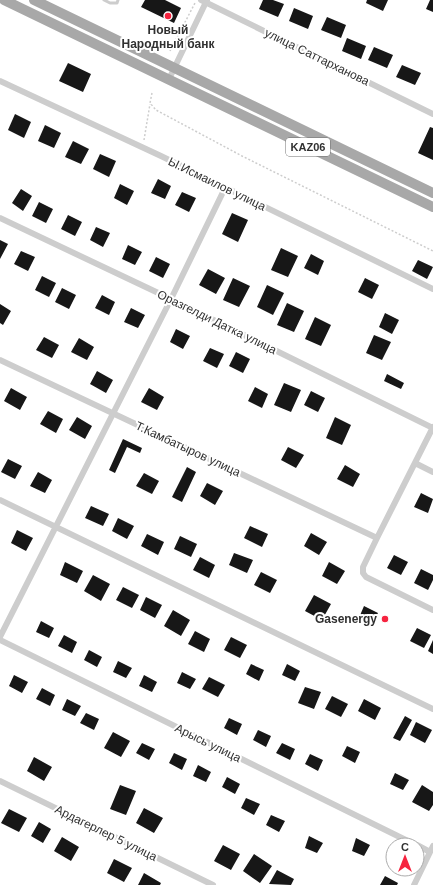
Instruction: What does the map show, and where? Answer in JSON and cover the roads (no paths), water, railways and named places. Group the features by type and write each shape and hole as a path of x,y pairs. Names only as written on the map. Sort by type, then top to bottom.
{"main road":[{"name":"KАZ06","path":"4,0 433,207"},
{"name":"KАZ06","path":"34,0 433,193"},
{"path":"234,111 239,99"}],"street":[{"path":"169,79 205,1"},
{"name":"улица Саттарханова","path":"205,1 433,114"},
{"name":"Ы.Исмаилов улица","path":"0,81 143,148 433,289"},
{"path":"0,637 171,299 225,188"},
{"name":"Оразгелди Датка улица","path":"0,218 171,299 433,427"},
{"name":"Т.Камбатыров улица","path":"0,360 377,538"},
{"path":"433,427 363,568 363,573 366,577 433,610"},
{"path":"415,463 433,472"},
{"path":"0,500 433,708"},
{"name":"Арысь улица","path":"0,640 401,837"},
{"name":"Ардагерлер 5 улица","path":"0,781 213,885"},
{"path":"414,885 432,849"}],"lane":[{"path":"104,0 110,3 117,3 118,0"}],"place":[{"name":"Новый Народный банк","path":"168,16"},
{"name":"Gasenergy","path":"385,619"}]}
